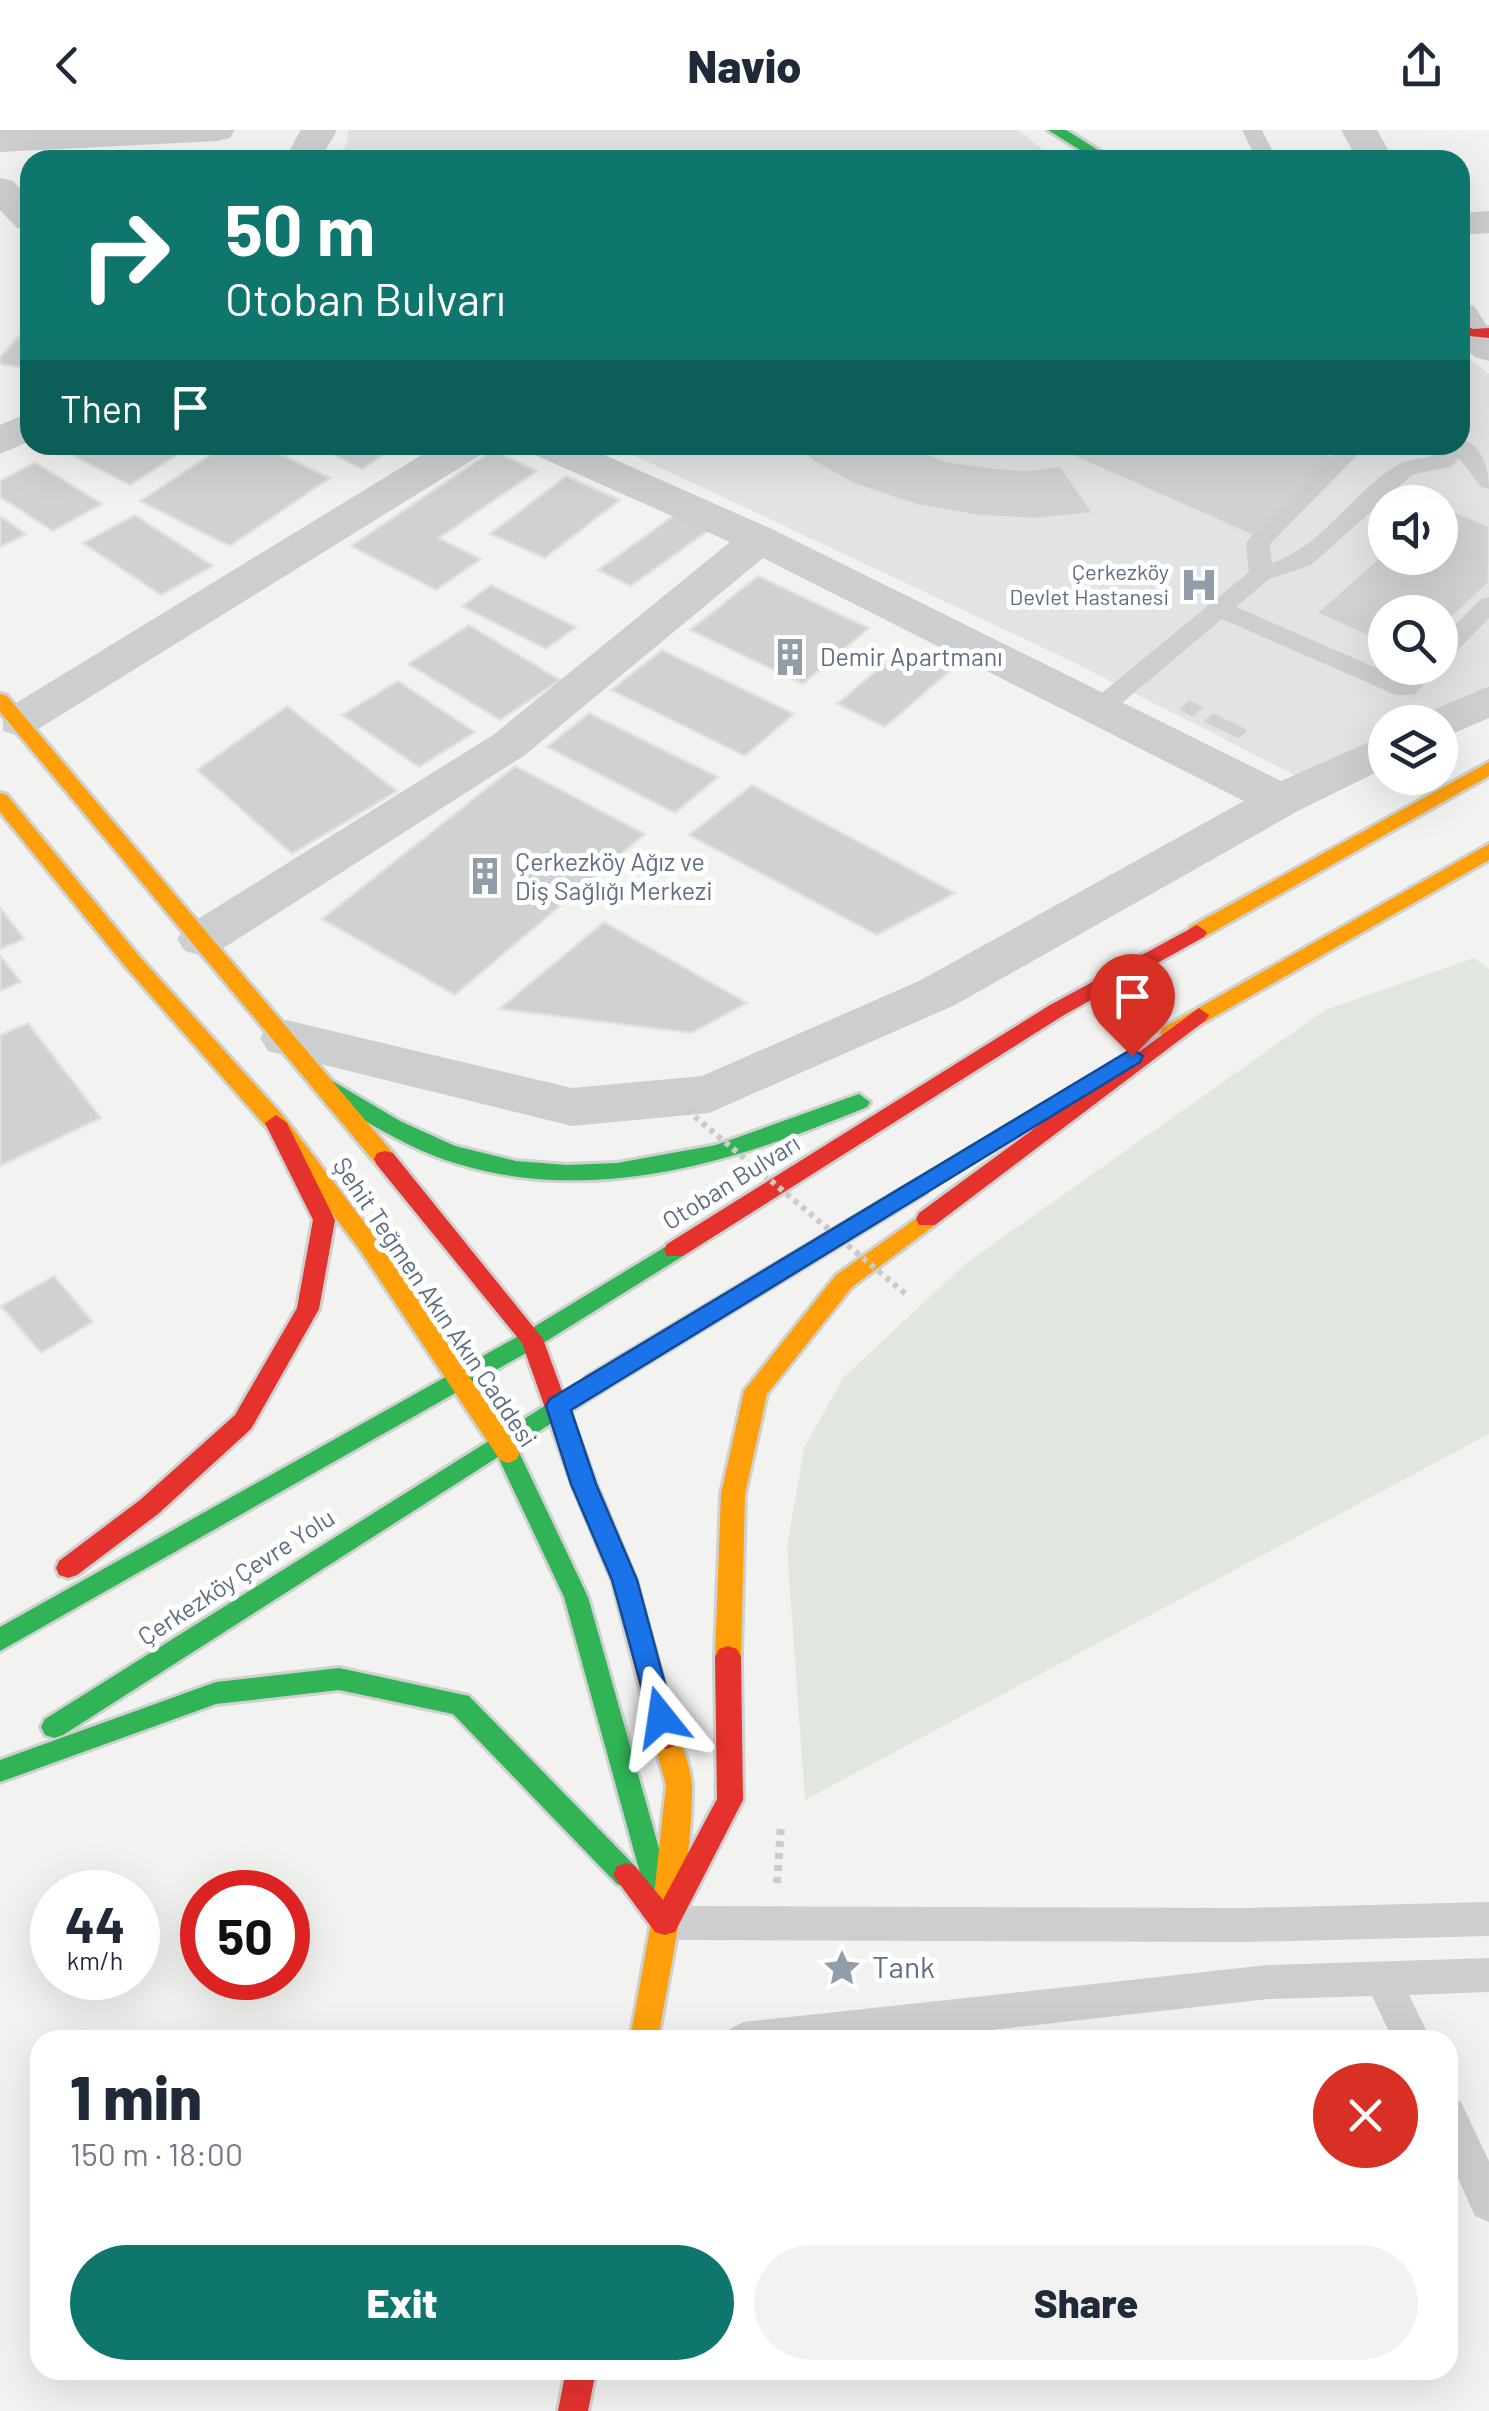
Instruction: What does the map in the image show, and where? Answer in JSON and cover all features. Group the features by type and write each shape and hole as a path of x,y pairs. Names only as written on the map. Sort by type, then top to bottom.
{"main road":[{"path":"1055,130 1090,150"},
{"name":"Şehit Teğmen Akın Akın Caddesi","path":"10,710 532,1339 584,1484 624,1580 679,1785 665,1922"},
{"name":"Otoban Bulvarı","path":"0,1640 532,1339 1057,1010 1489,768"},
{"name":"Şehit Teğmen Akın Akın Caddesi","path":"0,799 132,961 276,1124 368,1244 433,1345 502,1440 576,1596 665,1922"},
{"path":"980,1149 1200,1015 1489,851"},
{"path":"324,1084 383,1122 461,1157 539,1170 606,1173 674,1168 750,1149 1057,1010"},
{"path":"646,2030 665,1922 730,1800 728,1666 733,1494 756,1390 844,1281 1200,1015"},
{"path":"0,1620 149,1507 243,1422 308,1310 324,1220 276,1124"},
{"path":"502,1440 946,1170"},
{"name":"Çerkezköy Çevre Yolu","path":"0,1762 502,1440"},
{"path":"0,1770 216,1693 339,1679 460,1704 607,1852 665,1922"},
{"path":"573,2411 578,2380"}],"street":[{"path":"0,140 58,134 218,130"},
{"path":"0,188 20,209"},
{"path":"10,710 449,455"},
{"path":"571,455 760,539 1281,800"},
{"path":"202,939 509,745 760,539"},
{"path":"1458,715 1489,700"},
{"path":"286,1038 572,1107 710,1094 937,992 1281,800 1368,758"}],"lane":[{"path":"1261,574 1258,544 1346,455"},
{"path":"1101,707 1261,574 1303,560 1406,469 1443,462 1449,455"},
{"path":"1468,455 1489,482"},
{"path":"1458,636 1489,604"},
{"path":"1220,609 1368,674"},
{"path":"665,1922 1246,1925 1489,1919"},
{"path":"834,2030 1268,1982 1489,1975"},
{"path":"1384,1979 1407,2030"},
{"path":"1458,2136 1489,2203"}],"path":[{"path":"687,1110 908,1296"}],"shaded area":[{"path":"348,130 1019,130 1043,150 342,150 347,144"},
{"name":"Çerkezköy Devlet Hastanesi","path":"1470,360 1489,374 1489,685 1458,705 1368,705 1368,763 1324,790 1071,661 633,455 1470,455"},
{"path":"1474,958 1489,969 1489,1434 805,1800 787,1547 804,1448 843,1378 965,1264 1325,1010"}],"building":[{"path":"20,335 20,367 0,364 0,357"},
{"path":"72,455 177,455 130,485"},
{"path":"210,455 282,455 330,478 230,546 140,501"},
{"path":"334,455 383,455 362,469"},
{"path":"486,455 503,455 537,471 439,538 481,559 436,590 351,546"},
{"path":"806,455 932,455 946,461 1025,470 1061,466 1093,513 1037,519 979,516 916,505 856,485"},
{"path":"1071,455 1330,455 1340,459 1253,536"},
{"path":"35,462 102,504 53,531 0,497 0,481"},
{"path":"566,476 620,500 545,558 490,534"},
{"path":"1458,513 1489,526 1489,583 1458,612 1458,595 1368,595 1368,636 1316,613 1368,567 1368,575 1458,575"},
{"path":"676,514 709,530 631,586 598,570"},
{"path":"135,515 213,566 161,595 83,543"},
{"path":"0,516 26,534 0,547"},
{"name":"Demir Apartmanı","path":"758,576 869,628 803,684 690,630"},
{"path":"491,585 576,627 546,649 462,606"},
{"path":"469,625 560,680 500,720 408,664"},
{"path":"903,648 951,670 885,727 837,704"},
{"path":"662,650 794,714 745,756 611,690"},
{"path":"398,681 475,732 419,767 342,715"},
{"path":"1189,699 1205,707 1193,718 1177,710"},
{"path":"287,706 397,791 292,854 197,770"},
{"path":"1213,712 1250,730 1239,740 1201,722"},
{"path":"589,713 718,777 675,813 547,747"},
{"name":"Çerkezköy Ağız ve Diş Sağlığı Merkezi","path":"515,766 645,834 455,995 322,919"},
{"path":"752,785 955,893 877,935 689,835"},
{"path":"0,907 24,939 0,949"},
{"path":"604,922 747,1003 691,1033 499,1009"},
{"path":"0,955 21,982 0,991"},
{"path":"28,1023 101,1118 0,1166 0,1035"},
{"path":"54,1276 93,1322 41,1353 1,1306"}],"traffic: fast":[{"path":"1055,130 1090,150"},
{"path":"324,1084 392,1127 447,1152 516,1169 567,1173 617,1171 716,1153 765,1139 859,1102"},
{"path":"0,1640 532,1339 675,1250"},
{"path":"54,1727 594,1384"},
{"path":"508,1453 576,1597 656,1884"},
{"path":"0,1771 216,1693 339,1679 460,1704 626,1875"}],"traffic: slow":[{"path":"0,700 385,1159"},
{"path":"1197,932 1489,768"},
{"path":"0,799 132,961 276,1123 368,1244 508,1453"},
{"path":"1170,1033 1489,851"},
{"path":"594,1384 918,1187"},
{"path":"728,1657 733,1494 756,1391 844,1281 927,1219"},
{"path":"646,2030 665,1923 679,1785 666,1738"}],"traffic: jam":[{"path":"1470,334 1489,333"},
{"path":"675,1250 1057,1010 1197,932"},
{"path":"927,1219 1199,1015"},
{"path":"68,1568 149,1507 243,1422 308,1309 324,1220 276,1123"},
{"path":"385,1159 532,1339 584,1484 624,1580 666,1738"},
{"path":"626,1875 665,1923 730,1800 728,1657"},
{"path":"573,2411 579,2380"}],"place":[{"name":"Çerkezköy Devlet Hastanesi","path":"1199,585"},
{"name":"Demir Apartmanı","path":"790,657"},
{"name":"Çerkezköy Ağız ve Diş Sağlığı Merkezi","path":"485,876"},
{"name":"Tank","path":"842,1968"}],"route":[{"path":"661,1717 624,1580 584,1484 558,1406 1132,1056"}]}
